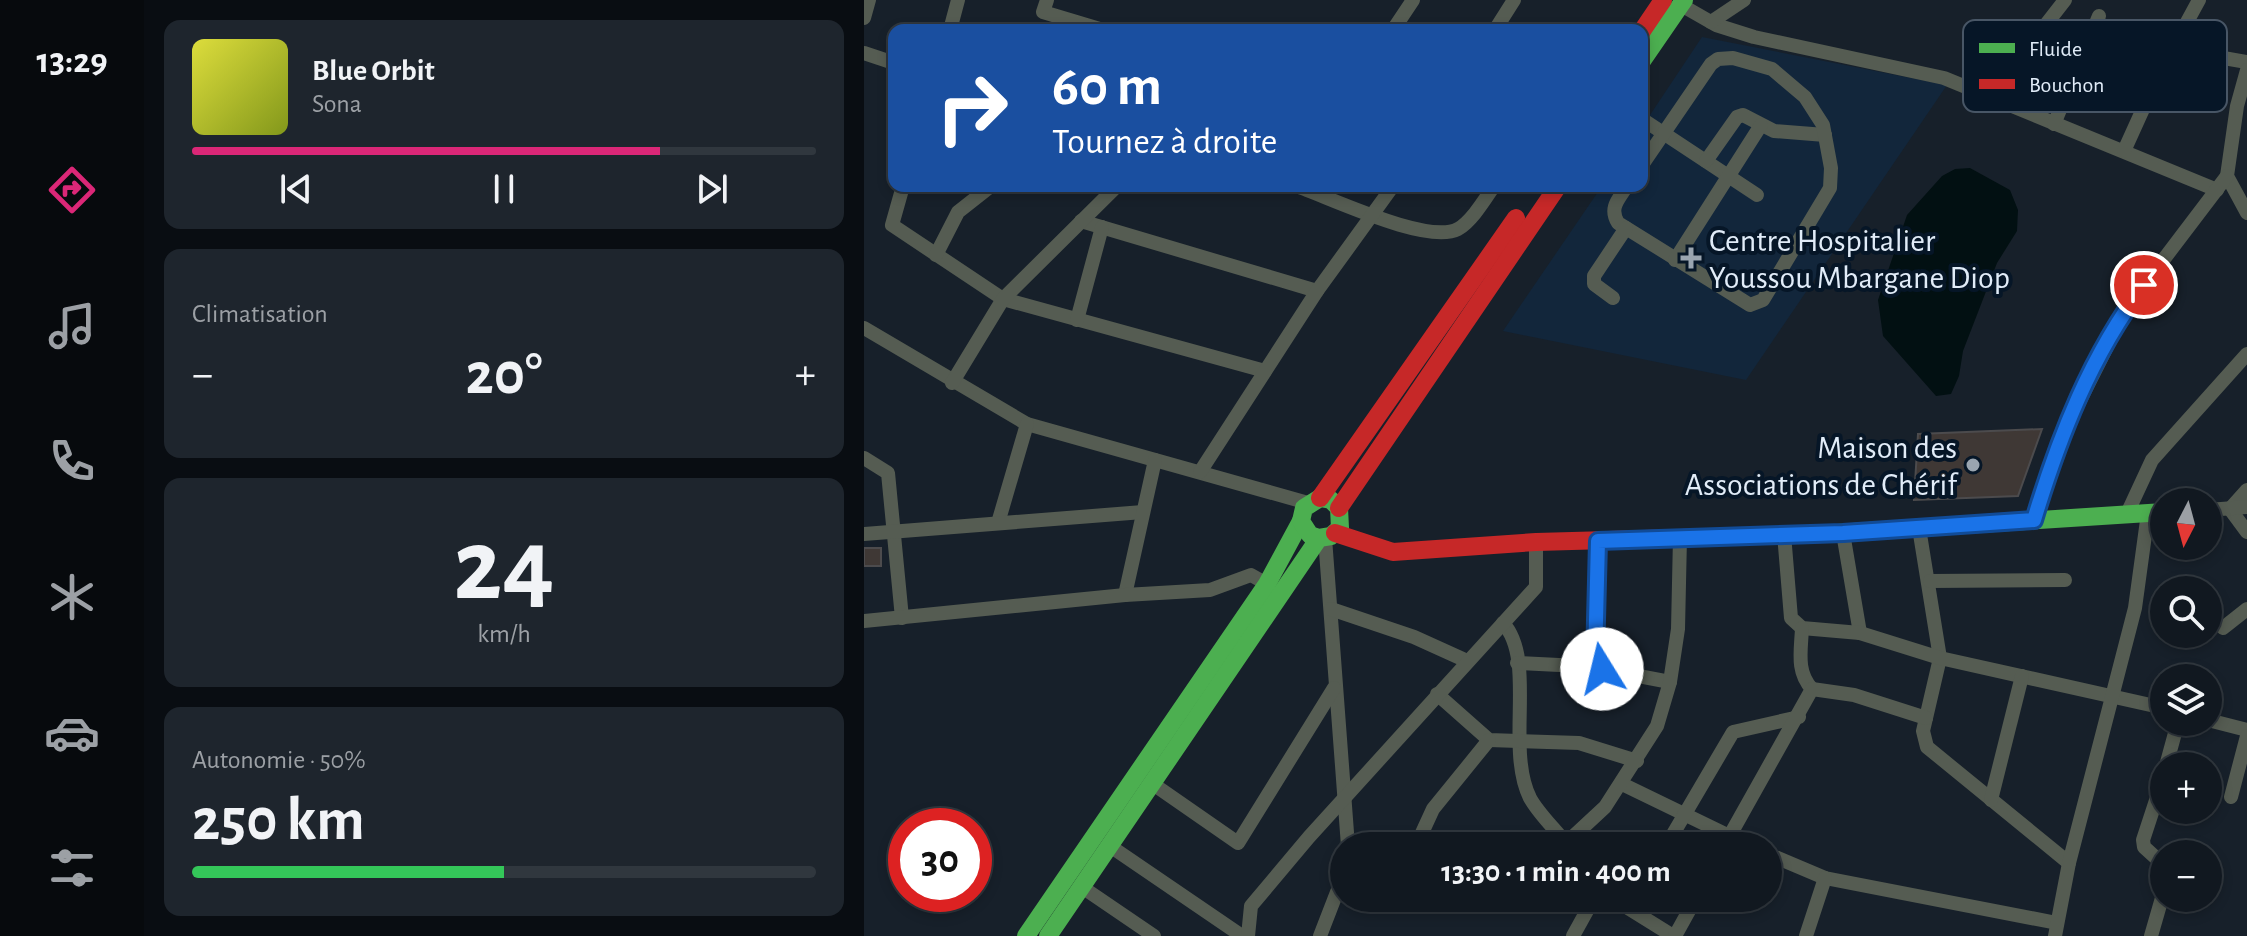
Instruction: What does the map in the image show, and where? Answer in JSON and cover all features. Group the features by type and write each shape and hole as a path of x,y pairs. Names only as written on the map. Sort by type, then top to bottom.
{"main road":[{"path":"1648,26 1676,2"},
{"path":"1648,51 1676,2"},
{"path":"1026,936 1267,584 1314,500 1382,414 1534,192"},
{"path":"1339,508 1554,192"},
{"path":"1048,936 1326,536 1342,521 1339,508 1331,500 1314,500"},
{"path":"1301,521 1310,535 1393,552 1536,542 1843,533 2150,514"}],"street":[{"path":"864,18 869,0"},
{"path":"952,24 958,0"},
{"path":"1047,0 1043,12 1083,24"},
{"path":"1397,24 1413,0"},
{"path":"1499,24 1514,0"},
{"path":"1711,22 1744,0"},
{"path":"2049,20 2065,0"},
{"path":"2188,20 2199,0"},
{"path":"1676,2 1711,22 1767,40 1944,78 1963,87"},
{"path":"2097,20 2099,16"},
{"path":"864,53 888,61"},
{"path":"1623,192 1614,206 1613,214 1626,228 1743,304 1750,305 1763,300 1830,188 1831,168 1825,135 1817,112 1805,97 1772,69 1724,57 1711,64 1648,156"},
{"path":"2227,59 2247,62"},
{"path":"2034,520 2057,446 2119,321 2227,176 2247,70"},
{"path":"2022,112 2217,190"},
{"path":"2054,124 2059,112"},
{"path":"2124,151 2142,112"},
{"path":"1706,161 1737,117 1743,115 1784,133 1825,135"},
{"path":"1648,123 1757,195"},
{"path":"1675,260 1761,125"},
{"path":"2227,176 2247,213"},
{"path":"901,192 892,225 1003,299 1265,371"},
{"path":"936,255 958,212 983,192"},
{"path":"952,383 1003,299 1111,192"},
{"path":"1313,192 1415,232 1455,231 1489,192"},
{"path":"1200,472 1317,291 1389,192"},
{"path":"1081,221 1317,291"},
{"path":"1077,320 1102,227"},
{"path":"1613,298 1594,284 1594,276 1626,228"},
{"path":"864,328 952,383 1027,424 1314,500"},
{"path":"2126,516 2152,460 2247,354"},
{"path":"998,523 1027,424"},
{"path":"864,458 888,473 902,618"},
{"path":"1125,595 1155,460"},
{"path":"2230,509 2247,490"},
{"path":"2222,509 2247,507"},
{"path":"2230,509 2247,532"},
{"path":"864,534 1143,512"},
{"path":"1919,528 1930,581 1940,658 1923,731 1927,747 2069,863"},
{"path":"1843,533 1860,633"},
{"path":"1784,534 1791,618 1802,628 1860,633 1940,658 2150,705"},
{"path":"1326,536 1334,688 1346,832"},
{"path":"1578,832 1593,820 1622,784 1654,733 1670,682 1681,594 1680,537"},
{"path":"1782,860 1825,878 2056,929 2069,863 2115,696 2150,540"},
{"path":"1598,541 1595,660 1599,667"},
{"path":"1110,846 1245,936 1251,906 1309,837 1536,587 1536,542"},
{"path":"864,621 1125,595 1210,590 1251,575 1267,584"},
{"path":"1930,581 2065,580"},
{"path":"1331,609 1414,637 1467,661"},
{"path":"2223,628 2247,609"},
{"path":"1503,623 1513,635 1517,663 1517,739 1531,800 1555,832"},
{"path":"1802,628 1802,679 1812,689 1854,695 1926,718"},
{"path":"1517,663 1599,667 1670,682"},
{"path":"1991,800 2022,676"},
{"path":"1153,784 1238,843 1334,688"},
{"path":"1733,832 1812,689"},
{"path":"1437,694 1489,740 1579,743 1637,761"},
{"path":"1674,832 1733,732 1747,726 1799,717"},
{"path":"2222,724 2247,730"},
{"path":"2231,797 2247,736"},
{"path":"1422,832 1433,809 1489,740"},
{"path":"1622,784 1710,832"},
{"path":"2150,819 2143,840 2144,847 2150,852"},
{"path":"1806,936 1825,878"},
{"path":"1082,887 1154,936"},
{"path":"1320,936 1330,910"},
{"path":"1573,936 1586,912"},
{"path":"1643,912 1674,936 1688,912"},
{"path":"2151,936 2158,912"}],"shaded area":[{"name":"Centre Hospitalier Youssou Mbargane Diop","path":"1702,37 1947,85 1746,380 1503,331 1598,192 1648,192 1648,118"},
{"path":"1970,168 2010,190 2018,210 2017,231 1997,263 1963,351 1959,376 1951,394 1936,396 1883,336 1878,300 1907,215 1942,176 1955,169"}],"building":[{"name":"Maison des Associations de Chérif","path":"2042,429 2018,496 1914,500 1918,434"},
{"path":"864,548 881,548 881,566 864,566"}],"traffic: fast":[{"path":"1648,52 1684,0"},
{"path":"1048,936 1319,538 1331,536 1340,528 1339,508 1331,500 1320,498 1304,508 1301,521 1310,535 1319,538"},
{"path":"1822,534 2150,513"},
{"path":"1026,936 1267,584 1301,521"}],"traffic: jam":[{"path":"1647,24 1663,0"},
{"path":"1339,508 1554,192"},
{"path":"1320,498 1516,218"},
{"path":"1335,533 1393,552 1536,542 1822,534"}],"place":[{"name":"Centre Hospitalier Youssou Mbargane Diop","path":"1691,258"},
{"name":"Maison des Associations de Chérif","path":"1973,465"}],"route":[{"path":"1602,669 1595,660 1598,541 1843,533 2034,520 2057,446 2092,371 2126,309 2144,285"}]}
